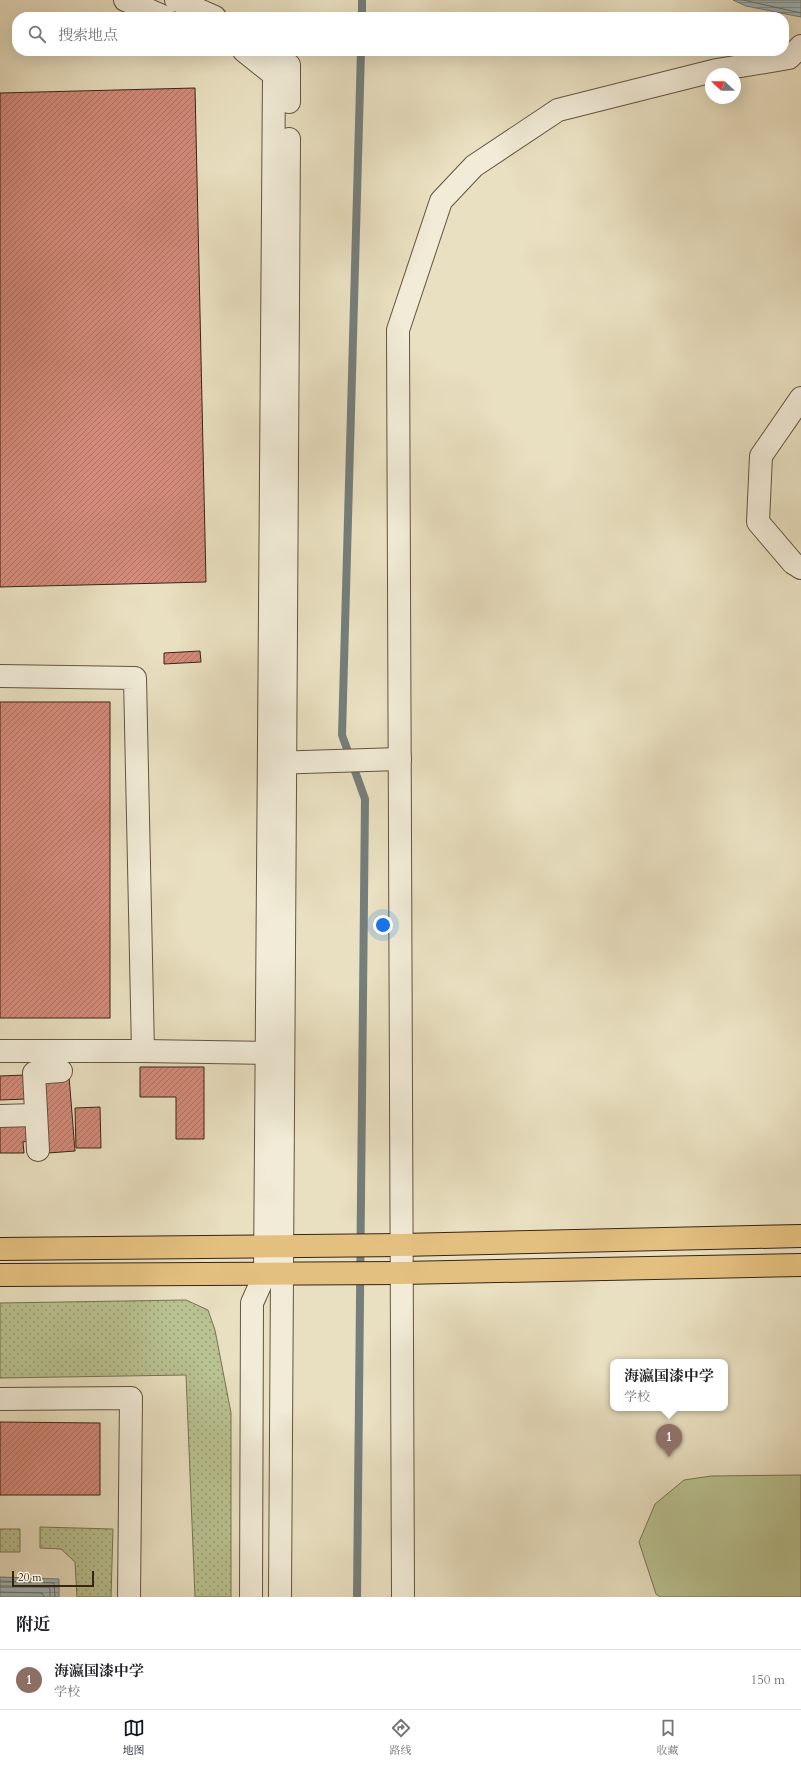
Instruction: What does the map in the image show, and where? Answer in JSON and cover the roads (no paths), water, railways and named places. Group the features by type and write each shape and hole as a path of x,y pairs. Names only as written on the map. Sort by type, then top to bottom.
{"main road":[{"path":"0,1249 401,1245 801,1236"},
{"path":"0,1275 323,1274 801,1265"}],"street":[{"path":"125,0 153,12"},
{"path":"176,0 204,12"},
{"path":"403,1597 398,330 441,201 474,166 558,110 717,70 789,58 801,46"},
{"path":"250,56 274,75 276,763 273,1247"},
{"path":"279,56 289,65 276,763 266,1053 274,1274 280,1597"},
{"path":"801,398 760,456 758,522 793,563 801,568"},
{"path":"0,676 135,678 143,1051"},
{"path":"276,763 400,759"},
{"path":"0,1050 266,1053"},
{"path":"38,1150 34,1073 60,1071"},
{"path":"0,1116 35,1115"},
{"path":"251,1597 252,1303 274,1274"},
{"path":"0,1399 131,1398 129,1597"}],"water":[{"path":"733,0 801,0 801,17 789,15 789,12 776,12 746,6"},
{"path":"0,1577 59,1579 59,1597 0,1597"}],"waterway":[{"path":"362,0 362,12"},
{"path":"357,1597 365,799 342,735 361,56"}],"place":[{"name":"海瀛国漆中学","path":"669,1457"}]}
